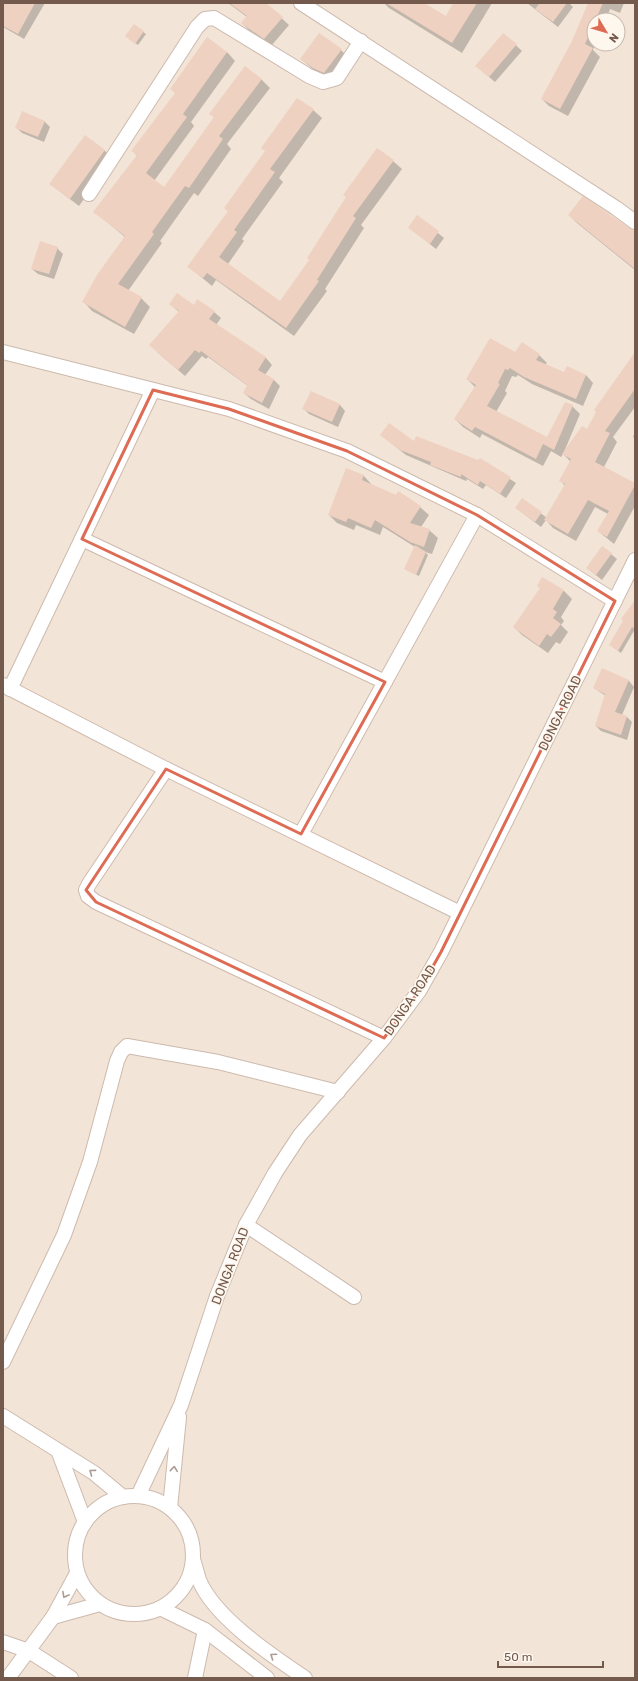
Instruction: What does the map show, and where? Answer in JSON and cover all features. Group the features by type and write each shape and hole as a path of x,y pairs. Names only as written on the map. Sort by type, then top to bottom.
{"street":[{"path":"309,5 635,222"},
{"path":"89,194 197,27 204,19 214,18 309,76 323,82 336,78 361,41"},
{"path":"4,356 229,409 347,451 477,515 615,601"},
{"path":"153,390 82,539 7,687 166,769 460,913"},
{"path":"301,834 477,515"},
{"path":"82,539 385,682"},
{"name":"DONGA ROAD","path":"181,1405 217,1296 246,1225 275,1172 300,1135 384,1038 419,991 460,913 635,560"},
{"path":"166,769 89,884 86,890 88,896 96,902 384,1038"},
{"path":"3,1362 64,1235 90,1162 117,1061 121,1052 128,1046 218,1062 338,1092"},
{"path":"246,1225 354,1297"},
{"path":"138,1496 181,1405"},
{"path":"170,1508 181,1405"},
{"path":"3,1416 59,1453 94,1473 123,1497"},
{"path":"59,1453 85,1522"},
{"path":"193,1557 190,1573 183,1587 173,1599 160,1608 146,1613 130,1614 115,1611 100,1604 86,1591 77,1573 75,1547 78,1534 85,1522 95,1510 108,1502 123,1497 138,1496 155,1500 170,1508 180,1518 187,1530 192,1543 193,1557 200,1581 215,1604 240,1630 305,1678"},
{"path":"8,1678 53,1617 77,1573"},
{"path":"53,1617 100,1604"},
{"path":"160,1608 205,1630 267,1678"},
{"path":"195,1678 205,1630"},
{"path":"3,1642 29,1651 71,1678"}],"highlighted area":[{"path":"153,390 229,409 347,451 477,515 615,601 441,952 419,991 384,1038 96,902 86,890 166,769 301,834 385,682 82,539"}],"shaded area":[{"path":"3,3 635,3 635,1678 3,1678"}],"building":[{"path":"3,3 35,3 18,34 3,26"},
{"path":"229,3 266,3 283,17 264,39 241,23 247,16"},
{"path":"386,3 424,3 446,16 453,3 477,3 452,43"},
{"path":"540,3 567,3 553,22 535,9"},
{"path":"588,3 603,3 599,12 586,12 585,44 586,52 591,52 560,109 541,99 572,41"},
{"path":"134,24 144,31 135,44 125,36"},
{"path":"319,33 342,49 324,73 313,68 300,59"},
{"path":"503,33 517,44 489,77 475,66"},
{"path":"207,37 227,52 183,114 187,117 146,173 164,187 214,117 209,114 245,66 262,79 219,136 223,139 189,188 185,186 152,232 154,234 118,284 142,297 125,327 82,302 97,275 125,236 93,212 137,155 131,151 175,93 170,89"},
{"path":"297,98 314,109 270,169 275,172 234,230 237,232 219,257 280,301 309,260 307,258 346,197 343,195 377,148 394,160 353,216 356,218 317,280 319,281 286,328 207,273 203,278 187,267 228,211 224,208 265,151 261,148"},
{"path":"22,111 45,121 38,137 15,128"},
{"path":"85,135 105,150 70,199 49,184"},
{"path":"583,196 635,232 635,269 568,215"},
{"path":"417,215 439,231 430,244 408,228"},
{"path":"40,241 58,247 49,274 31,269"},
{"path":"177,293 194,305 197,299 215,311 209,319 266,357 258,370 274,379 262,403 243,393 247,385 201,351 199,353 195,350 178,370 149,345 179,311 169,304"},
{"path":"490,338 515,352 522,342 540,354 536,360 564,372 567,366 586,375 576,399 524,377 510,368 508,370 505,369 498,383 500,384 487,406 547,437 565,402 573,405 554,450 543,444 536,459 475,427 472,431 454,419 476,385 466,379"},
{"path":"635,352 635,389 605,431 610,433 595,462 635,483 635,485 607,537 597,531 609,511 588,500 568,534 544,520 565,484 559,481 571,459 562,454 582,426 587,429 596,412 594,410"},
{"path":"311,391 340,404 332,422 302,409"},
{"path":"389,423 414,441 416,436 478,460 480,458 511,477 500,494 480,481 478,485 461,474 461,477 430,465 431,462 400,450 380,435"},
{"path":"346,468 364,475 362,480 396,495 398,491 421,506 410,523 430,529 424,547 410,542 375,520 371,528 348,518 346,522 328,515"},
{"path":"522,498 542,512 535,522 515,508"},
{"path":"415,545 426,552 416,575 404,569"},
{"path":"602,546 612,553 596,575 586,568"},
{"path":"542,577 564,590 553,609 557,612 553,618 561,624 551,637 547,634 539,646 513,627 540,588 537,586"},
{"path":"635,600 635,629 632,627 618,651 609,645 623,621 621,619"},
{"path":"602,668 629,680 615,712 627,716 621,735 595,726 605,694 593,688"}]}
